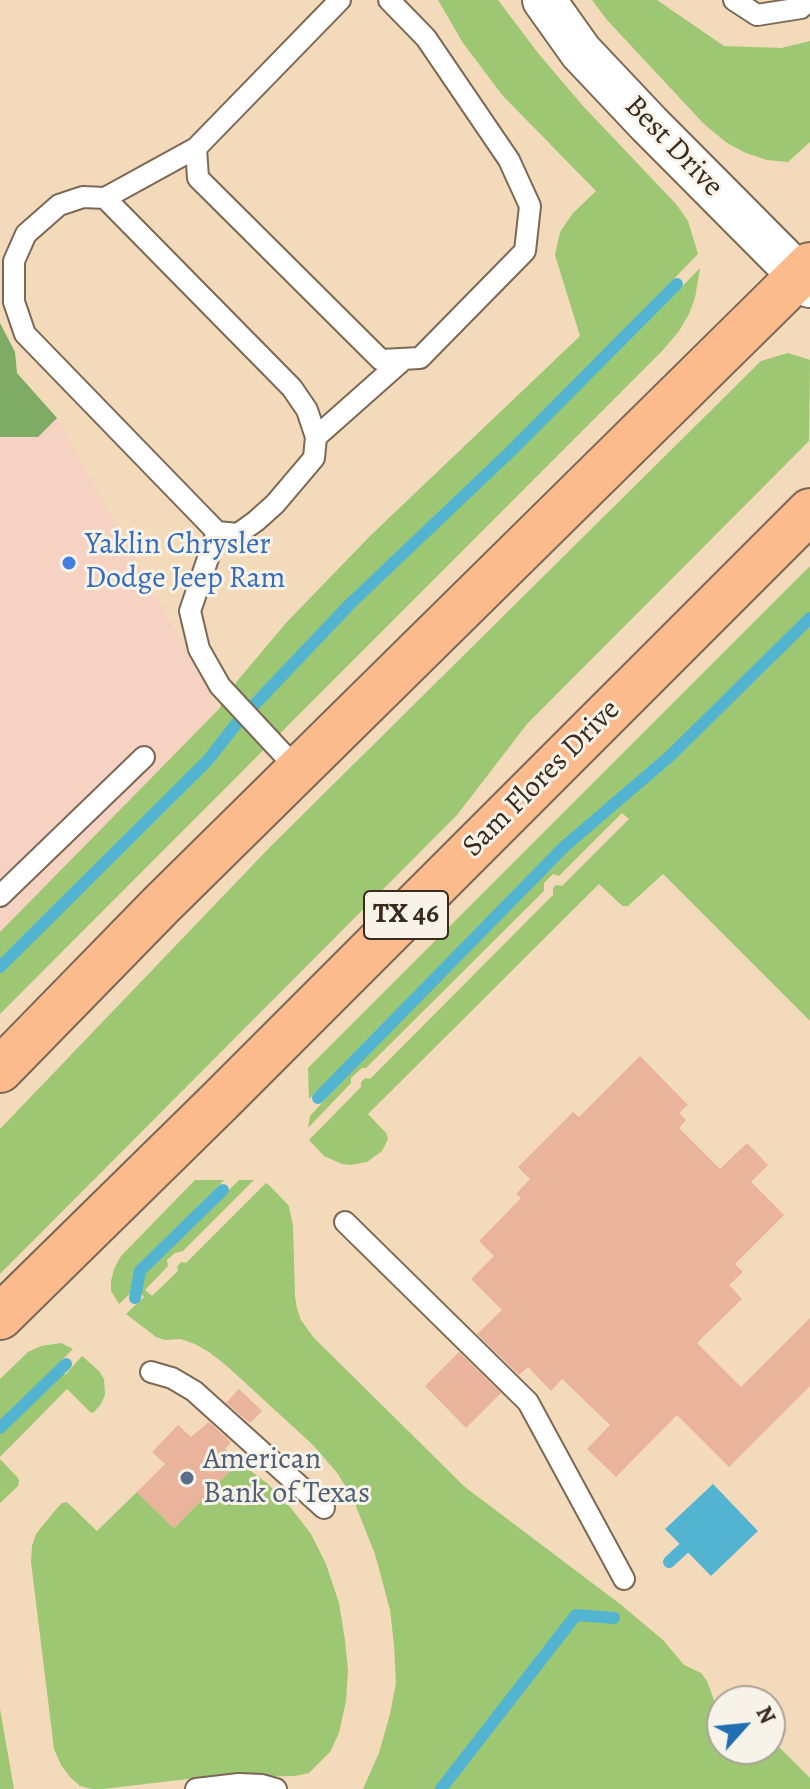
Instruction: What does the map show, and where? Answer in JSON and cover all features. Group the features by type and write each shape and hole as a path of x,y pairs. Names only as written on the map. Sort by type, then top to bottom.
{"main road":[{"path":"0,1070 161,905 806,276"},
{"name":"Sam Flores Drive","path":"0,1317 810,511"}],"street":[{"name":"Best Drive","path":"544,0 581,52 806,276"}],"lane":[{"path":"105,198 292,388 307,410 316,437 314,458 275,504 238,534 217,532 25,334 14,302 14,261 26,234 59,205 83,197 105,198 196,148 340,0"},
{"path":"196,148 198,178 381,360 420,358 525,251 530,206 501,147 426,38 389,0"},
{"path":"734,0 757,15 801,8 807,0"},
{"path":"316,437 404,359"},
{"path":"217,532 190,611 199,649 220,686 299,771"},
{"path":"0,896 144,757"},
{"path":"345,1222 528,1402 624,1579"},
{"path":"151,1372 172,1378 194,1391 324,1508"},
{"path":"196,1789 239,1784 276,1789"}],"shaded area":[{"name":"Yaklin Chrysler Dodge Jeep Ram","path":"0,384 57,418 219,709 0,932"}],"green space":[{"path":"438,0 498,0 583,106 676,204 688,221 698,254 663,290 673,296 700,268 689,314 663,350 0,1014 0,932 219,709 228,692 286,623 370,536 580,336 555,255 560,232 573,213 596,191 503,96 463,43"},
{"path":"592,0 657,0 724,46 781,48 810,41 810,142 788,162 767,160 727,143 704,124"},
{"path":"0,323 15,352 17,373 57,418 38,437 0,437"},
{"path":"788,353 810,360 809,441 527,724 457,815 0,1274 0,1129 271,846 761,361"},
{"path":"810,566 810,1021 663,874 628,906 623,906 599,884 368,1114 386,1133 388,1139 382,1151 367,1162 350,1165 324,1156 309,1140 361,1087 361,1082 365,1078 370,1079 553,895 553,888 562,886 629,819 622,813 559,876 553,874 544,883 544,891 366,1068 351,1078 351,1083 308,1128 310,1116 333,1091 325,1083 309,1099 308,1068"},
{"path":"195,1180 224,1180 211,1194 218,1201 239,1180 254,1180 183,1251 167,1260 168,1266 145,1290 152,1296 178,1271 181,1262 186,1263 266,1183 269,1185 289,1206 293,1226 297,1309 314,1338 465,1487 620,1604 663,1640 684,1665 701,1673 708,1685 706,1685 706,1765 786,1765 786,1754 810,1778 810,1789 363,1789 379,1753 396,1683 390,1610 375,1554 353,1499 338,1474 313,1445 228,1367 195,1344 181,1339 156,1337 126,1314 144,1297 136,1288 119,1304 111,1291 114,1269 121,1256"},
{"path":"61,1343 73,1349 56,1366 65,1375 82,1356 104,1379 105,1395 101,1404 93,1413 90,1412 67,1389 0,1457 0,1379 28,1352"},
{"path":"0,1459 19,1481 18,1486 0,1503"},
{"path":"239,1462 268,1484 311,1534 326,1564 339,1603 348,1671 339,1733 330,1752 309,1773 295,1776 196,1778 103,1789 80,1786 61,1765 54,1749 31,1562 36,1534 58,1507 67,1502 97,1531 137,1492 174,1528"},
{"path":"0,1709 14,1789 0,1789"}],"water":[{"path":"713,1484 758,1531 711,1576 665,1529"}],"building":[{"path":"640,1056 688,1105 679,1113 686,1120 679,1128 720,1169 747,1143 768,1165 751,1182 784,1215 735,1264 743,1272 729,1285 742,1299 697,1343 741,1387 810,1318 810,1386 729,1467 677,1415 616,1477 587,1449 610,1425 562,1379 551,1391 528,1367 519,1375 477,1334 502,1310 471,1279 494,1256 479,1241 521,1198 516,1194 530,1179 518,1167 573,1112 579,1117"},
{"path":"459,1352 501,1393 466,1428 425,1386"},
{"path":"239,1389 262,1411 250,1423 226,1403"},
{"name":"American Bank of Texas","path":"209,1422 231,1442 225,1449 239,1462 174,1528 137,1492 165,1464 152,1452 178,1425 191,1437"}],"waterway":[{"path":"0,967 208,760 237,723 350,604 511,451 677,284"},
{"path":"318,1098 565,846 670,756 810,618"},
{"path":"135,1298 140,1271 223,1190"},
{"path":"0,1428 66,1364"},
{"path":"669,1562 684,1548"},
{"path":"441,1789 576,1615 614,1618"}],"place":[{"name":"Yaklin Chrysler Dodge Jeep Ram","path":"69,563"},
{"name":"American Bank of Texas","path":"187,1478"}]}
